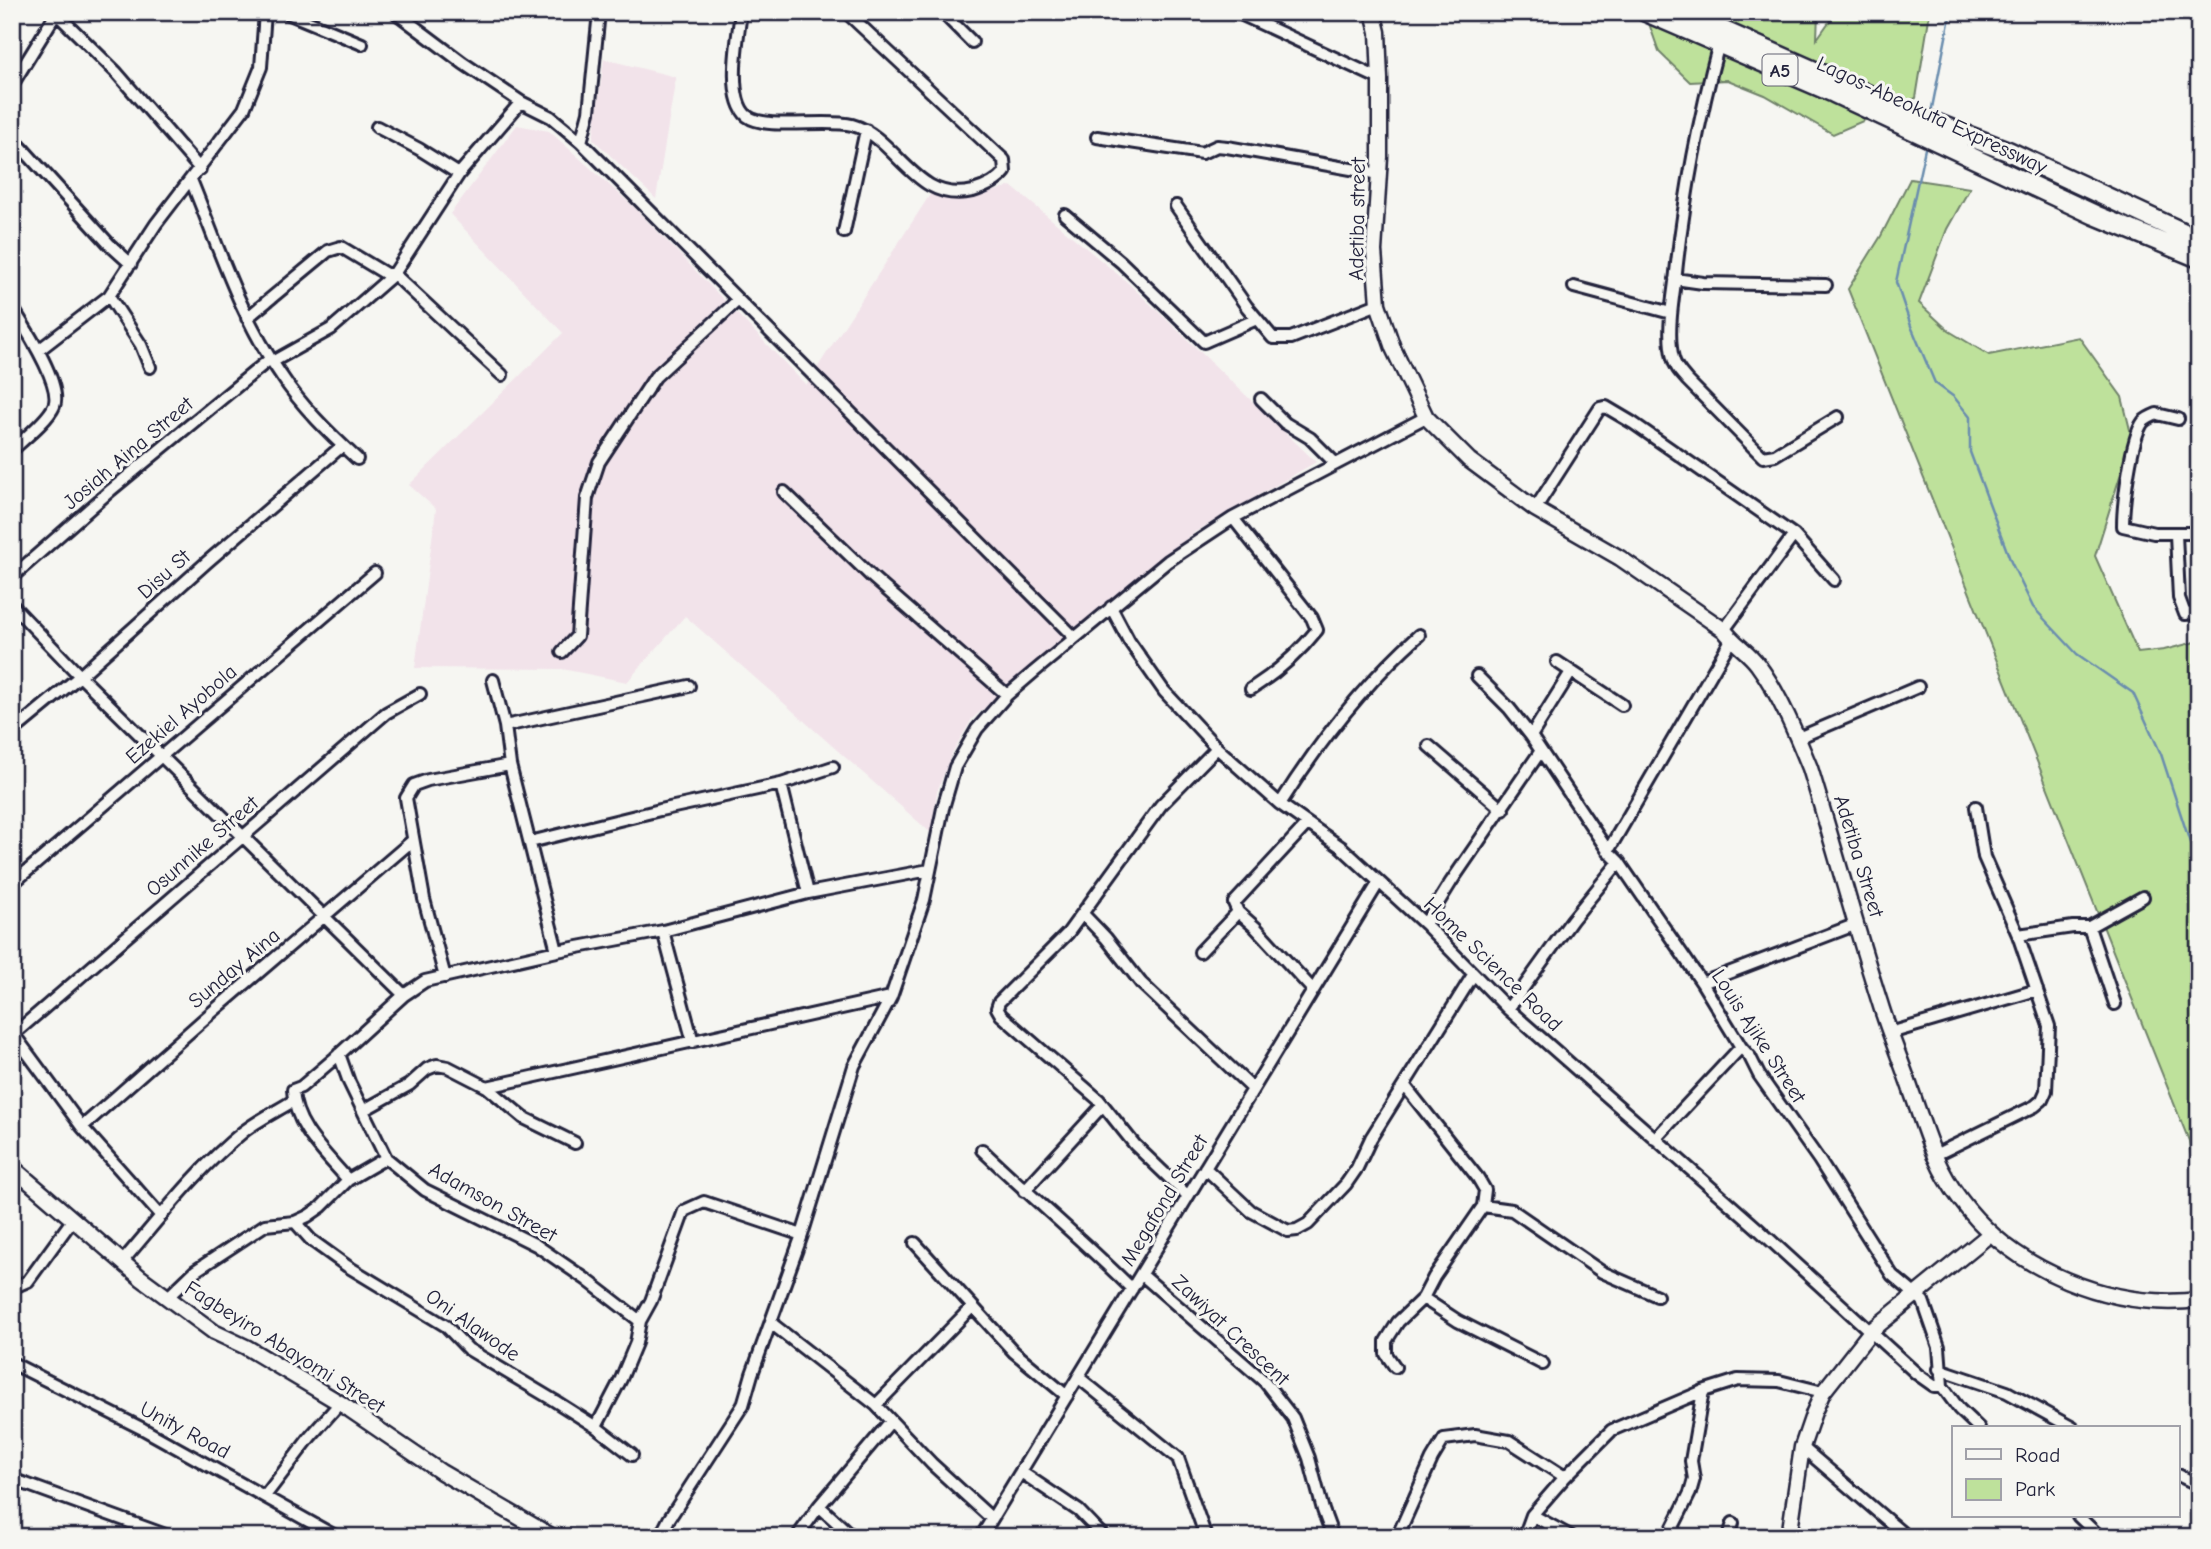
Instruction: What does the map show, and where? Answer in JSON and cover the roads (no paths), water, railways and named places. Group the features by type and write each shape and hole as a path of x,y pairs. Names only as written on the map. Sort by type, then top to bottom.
{"highway":[{"name":"Lagos-Abeokuta Expressway","path":"1646,12 1834,93 1913,123 1947,127 2008,151 2199,240"},
{"name":"Lagos-Abeokuta Expressway","path":"1681,12 1913,123 1943,145 2095,215 2199,258"},
{"path":"2095,215 2103,196"}],"street":[{"path":"39,350 109,296 156,225 244,109 261,66 265,12"},
{"path":"285,12 362,44"},
{"path":"395,12 463,63 521,102 551,117 581,142 1075,639"},
{"path":"581,142 591,101 599,12"},
{"path":"741,12 734,65 739,106 748,116 762,123 802,121 850,124 866,130 902,163 939,191 965,193 998,180 1005,172 1004,160 846,12"},
{"path":"942,12 972,41"},
{"path":"1236,12 1380,79"},
{"name":"Adetiba street","path":"1373,12 1378,32 1380,79 1379,174 1374,251 1378,304 1393,348 1426,417"},
{"path":"12,85 56,13 116,72 200,169"},
{"path":"1719,44 1700,118 1681,224 1671,313 1672,355 1676,368 1763,457 1775,454 1838,417"},
{"name":"Josiah Aina Street","path":"12,577 111,490 271,361 331,329 394,274 459,174 521,102"},
{"path":"377,127 459,174"},
{"path":"844,232 866,130"},
{"path":"1097,137 1202,153 1217,146 1227,147 1379,174"},
{"path":"12,138 110,245 131,264"},
{"path":"191,180 247,318 271,361 290,388 356,460"},
{"path":"1176,206 1199,242 1273,338 1291,338 1378,304"},
{"path":"1065,215 1121,262 1203,342 1257,319"},
{"path":"247,318 336,247 341,247 386,275 394,274 502,375"},
{"path":"1675,279 1703,283 1826,285"},
{"path":"1574,286 1671,313"},
{"path":"109,296 141,345 150,367"},
{"path":"562,652 577,636 587,498 599,462 656,377 737,301"},
{"path":"12,307 39,350 55,393 55,404 49,414 12,450"},
{"path":"1261,399 1285,423 1310,438 1336,464"},
{"path":"1535,509 1600,408 1606,407 1794,536 1834,580"},
{"path":"2178,419 2157,414 2145,420 2140,428 2133,448 2123,526 2154,533 2199,533"},
{"path":"660,1537 743,1405 802,1235 854,1066 891,998 924,900 954,767 977,729 1007,695 1168,562 1233,518 1426,417"},
{"name":"Adetiba Street","path":"1426,417 1469,460 1535,509 1640,571 1746,650 1760,667 1798,738 1810,768 1890,1033 1933,1156 1959,1199 1990,1234 2039,1268 2084,1287 2146,1301 2199,1300"},
{"name":"Disu St","path":"12,732 80,677 207,562 342,446"},
{"path":"784,492 871,576 1007,695"},
{"path":"1233,518 1312,618 1317,630 1280,669 1251,689"},
{"path":"2176,534 2179,598 2185,614 2199,613"},
{"path":"1608,851 1727,635 1794,536"},
{"name":"Ezekiel Ayobola","path":"12,884 374,573"},
{"path":"12,605 80,677 404,995"},
{"name":"Home Science Road","path":"1111,607 1129,641 1164,691 1217,748 1280,804 1341,847 1426,924 1508,1009 1917,1374 1934,1385 1942,1386"},
{"path":"1280,804 1302,769 1350,706 1419,635"},
{"path":"1557,662 1622,705"},
{"path":"1531,736 1571,673"},
{"name":"Louis Ajike Street","path":"1477,676 1509,708 1531,736 1608,851 1619,862 1702,983 1741,1047 1751,1057 1776,1101 1819,1160 1892,1275 1923,1301 1939,1347 1942,1386 1959,1409 1977,1426"},
{"path":"494,680 505,726 510,765 557,951"},
{"path":"505,726 689,686"},
{"path":"1798,738 1918,687"},
{"name":"Osunnike Street","path":"13,1033 386,713 420,694"},
{"path":"1429,746 1503,810"},
{"path":"1188,1196 1135,1145 1103,1105 1001,1015 997,1008 999,1002 1068,933 1161,804 1217,748"},
{"path":"1426,924 1451,882 1503,810 1540,752"},
{"path":"445,976 424,899 405,798 414,785 428,780 510,765"},
{"path":"530,842 781,784 833,767"},
{"path":"781,784 808,893"},
{"path":"1933,1156 2042,1100 2046,1091 2049,1026 2018,935 1984,857 1976,807"},
{"path":"1307,824 1234,902 1238,912 1313,990"},
{"name":"Sunday Aina","path":"82,1127 412,841"},
{"path":"1508,1009 1619,862"},
{"path":"348,1180 310,1135 293,1101 293,1090 340,1054 404,995 425,981 557,951 663,931 808,893 929,870"},
{"name":"Megafond Street","path":"981,1537 1379,882"},
{"path":"2018,935 2073,926 2089,927 2143,897"},
{"path":"1200,952 1238,912"},
{"path":"1083,914 1140,983 1253,1089"},
{"path":"1702,983 1857,924"},
{"path":"2089,927 2115,1004"},
{"path":"663,931 693,1042"},
{"path":"1205,1167 1251,1211 1288,1231 1308,1224 1346,1184 1357,1168 1371,1138 1473,975"},
{"path":"1890,1033 2037,990"},
{"path":"487,1087 891,998"},
{"path":"13,1033 82,1127 161,1216"},
{"path":"1655,1139 1741,1047"},
{"name":"Adamson Street","path":"340,1054 349,1082 386,1158 425,1190 536,1245 640,1321"},
{"path":"364,1110 437,1065 447,1067 487,1087 524,1118 575,1143"},
{"path":"1395,1367 1386,1354 1386,1341 1398,1322 1423,1298 1445,1260 1483,1206 1485,1190 1405,1086"},
{"path":"122,1262 226,1146 246,1129 293,1101"},
{"path":"1024,1191 1103,1105"},
{"path":"982,1150 1024,1191 1087,1244 1132,1289"},
{"path":"167,1298 195,1271 265,1225 295,1222 321,1207 348,1180 386,1158"},
{"name":"Fagbeyiro Abayomi Street","path":"12,1167 122,1262 214,1332 246,1347 340,1403 441,1472 553,1537"},
{"path":"596,1427 636,1343 640,1321 684,1211 704,1202 802,1235"},
{"path":"1483,1206 1512,1210 1602,1272 1657,1296"},
{"path":"12,1288 28,1281 73,1219"},
{"name":"Oni Alawode","path":"295,1222 311,1240 346,1266 446,1326 468,1349 596,1427 632,1455"},
{"path":"1789,1537 1802,1447 1824,1392 1871,1331 1990,1234"},
{"path":"915,1243 1014,1352 1067,1396"},
{"name":"Zawiyat Crescent","path":"1141,1274 1265,1382 1293,1418 1309,1458 1333,1537"},
{"path":"1423,1298 1458,1321 1543,1364"},
{"path":"876,1405 972,1307"},
{"path":"771,1323 876,1405 932,1464 991,1518"},
{"name":"Unity Road","path":"12,1363 143,1429 337,1537"},
{"path":"1939,1368 2007,1392 2069,1426"},
{"path":"1078,1377 1178,1458 1206,1537"},
{"path":"1524,1537 1532,1515 1612,1430 1703,1391 1738,1380 1779,1381 1824,1392"},
{"path":"1668,1537 1694,1479 1691,1461 1703,1391"},
{"path":"265,1496 340,1403"},
{"path":"797,1537 819,1506 891,1421"},
{"path":"1397,1537 1432,1459 1444,1439 1475,1435 1509,1441 1565,1477"},
{"path":"1802,1447 1907,1537"},
{"path":"1021,1472 1079,1511 1104,1537"},
{"path":"2180,1476 2199,1485"},
{"path":"12,1479 171,1537"},
{"path":"819,1506 853,1537"},
{"path":"1532,1515 1572,1537"},
{"path":"2080,1518 2100,1537"},
{"path":"1729,1537 1733,1523"}],"waterway":[{"path":"1931,113 1951,12"},
{"path":"1926,144 1896,282 1911,326 1935,383 1954,397 1970,417 1970,452 2011,562 2033,607 2077,654 2133,693 2161,754 2199,870"}]}
